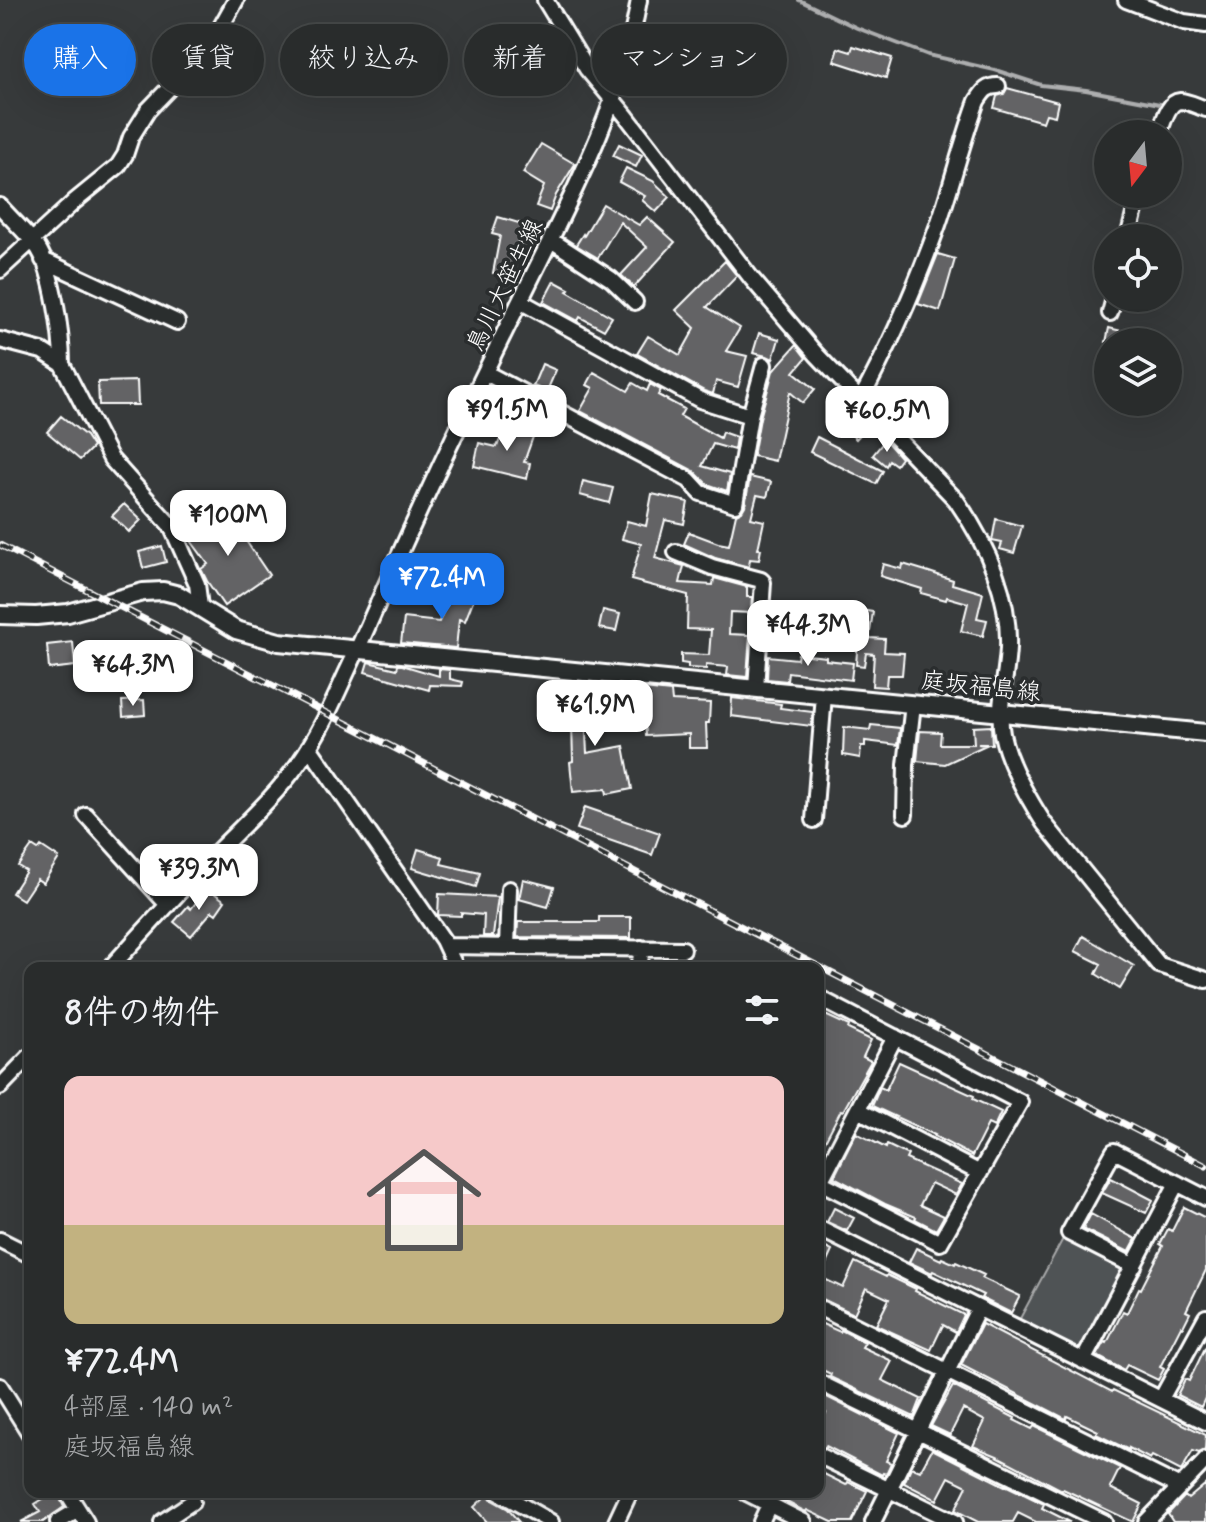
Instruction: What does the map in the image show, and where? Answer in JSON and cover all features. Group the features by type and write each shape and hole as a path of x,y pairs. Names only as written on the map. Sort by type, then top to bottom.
{"main road":[{"name":"庭坂福島線","path":"0,615 68,613 143,592 163,591 179,595 236,630 279,642 1206,733"}],"street":[{"path":"0,270 118,166 148,110 210,46 236,0"},
{"path":"545,0 587,69 752,279 817,355 956,500 970,521 1001,592 1007,619 1008,648 1002,733 1020,781 1044,823 1159,965 1206,980"},
{"name":"鳥川大笹生線","path":"116,962 277,790 309,747 589,161 624,65 639,0"},
{"path":"1126,0 1184,22 1206,25"},
{"path":"860,401 886,354 922,268 977,101 984,90 998,86"},
{"path":"1165,120 1175,102 1206,109"},
{"path":"0,206 39,250 59,319 62,364 111,459 171,526 197,584 200,607"},
{"path":"551,240 611,279 635,302"},
{"path":"43,260 177,322"},
{"path":"520,301 700,400 750,416"},
{"path":"0,340 42,351 62,364"},
{"path":"486,373 689,480 701,493 735,504 750,416 764,365"},
{"path":"676,552 763,582 756,689"},
{"path":"814,820 824,695"},
{"path":"905,815 906,765 913,704"},
{"path":"309,747 446,946 453,962"},
{"path":"86,815 168,905"},
{"path":"507,947 509,889"},
{"path":"446,946 683,949"},
{"path":"640,962 641,948"},
{"path":"824,1001 1020,1102 940,1243 824,1185"},
{"path":"824,1174 895,1037"},
{"path":"0,1087 24,1062"},
{"path":"858,1110 980,1173"},
{"path":"1134,1266 1069,1233 1114,1151 1206,1198"},
{"path":"1083,1361 1177,1183"},
{"path":"824,1231 1206,1422"},
{"path":"0,1240 24,1252"},
{"path":"873,1522 978,1309"},
{"path":"824,1310 1180,1487"},
{"path":"1161,1399 1206,1317"},
{"path":"824,1385 1104,1522"},
{"path":"0,1386 24,1424"},
{"path":"824,1458 955,1522"},
{"path":"1146,1522 1206,1460"},
{"path":"58,1522 82,1516 71,1498"},
{"path":"509,1498 551,1522"},
{"path":"616,1522 627,1498"},
{"path":"756,1498 804,1522"},
{"path":"162,1522 192,1502"},
{"path":"761,1522 769,1505"}],"shaded area":[{"path":"1065,1235 1129,1267 1082,1356 1017,1324"}],"building":[{"path":"853,46 892,58 886,78 834,61 838,48 851,52"},
{"path":"1007,88 1058,102 1055,116 1046,114 1043,122 994,108 997,96 1004,94"},
{"path":"541,144 575,164 550,211 536,206 544,186 523,173"},
{"path":"619,144 642,155 636,167 613,156"},
{"path":"626,168 653,181 670,197 656,212 642,200 645,196 619,182"},
{"path":"603,204 639,225 647,217 675,242 634,287 621,275 647,247 620,222 598,258 576,245"},
{"path":"498,217 529,226 523,244 518,242 512,277 493,273 500,236 492,234"},
{"path":"938,254 955,259 940,311 918,304"},
{"path":"725,261 737,276 707,307 740,328 726,351 747,356 738,387 716,381 713,394 637,354 648,336 680,355 695,328 676,310"},
{"path":"554,281 612,317 604,330 580,317 578,321 543,302"},
{"path":"759,333 779,339 773,359 753,353"},
{"path":"796,345 806,358 794,372 815,389 803,403 790,392 775,461 753,456 773,371"},
{"path":"542,364 556,370 547,391 533,386"},
{"path":"594,372 628,391 633,383 647,391 650,384 661,390 658,395 684,409 680,416 720,438 722,432 736,437 734,450 713,444 702,466 730,474 727,491 707,484 694,471 580,411 593,388 587,385"},
{"path":"137,381 138,405 99,405 98,382"},
{"path":"900,394 914,413 900,422 886,403"},
{"path":"847,404 869,425 856,439 834,418"},
{"path":"61,416 86,436 93,447 80,460 47,432"},
{"path":"506,423 534,434 524,462 530,463 527,479 474,466 479,443 497,447"},
{"path":"817,437 883,471 876,484 810,452"},
{"path":"885,440 901,458 896,465 889,460 886,466 873,455"},
{"path":"750,477 771,482 767,497 757,495 751,518 764,521 759,560 750,559 749,567 715,558 684,544 689,532 729,545 736,514 745,506"},
{"path":"583,481 613,488 609,503 580,495"},
{"path":"652,494 688,502 684,524 665,520 655,558 684,566 680,583 713,585 714,578 747,587 747,597 752,597 751,613 730,612 729,634 750,635 747,677 727,675 728,667 706,665 706,669 688,668 688,664 681,663 681,654 709,655 711,630 687,629 688,595 631,580 641,544 622,539 627,521 646,526"},
{"path":"124,504 141,520 129,532 112,516"},
{"path":"221,504 269,575 224,606 201,569 208,564 189,538 217,519 211,511"},
{"path":"996,519 1022,526 1014,553 1000,549 1002,543 992,541"},
{"path":"162,546 166,562 143,568 139,552"},
{"path":"883,564 902,569 903,564 983,593 977,618 987,620 983,636 961,631 968,603 921,593 922,589 880,576"},
{"path":"456,580 478,588 465,621 459,619 456,648 401,643 404,618 439,622"},
{"path":"850,608 873,612 869,638 885,639 884,652 904,653 902,675 887,675 886,687 872,686 874,654 866,653 864,666 856,665 859,625 848,623"},
{"path":"603,610 620,614 616,631 599,628"},
{"path":"73,642 75,666 49,669 47,645"},
{"path":"798,654 853,663 851,680 788,672 787,681 767,679 768,656 797,659"},
{"path":"368,662 397,669 398,665 402,665 439,676 439,669 450,670 450,679 463,682 462,686 430,685 429,690 365,672"},
{"path":"571,685 605,685 604,712 585,712 587,753 624,746 632,789 607,794 606,789 573,792 570,762 573,761"},
{"path":"643,689 671,692 672,701 710,703 709,723 706,723 707,748 689,748 689,734 646,736"},
{"path":"732,698 781,704 780,708 813,712 811,726 731,716"},
{"path":"144,700 145,715 123,717 122,701"},
{"path":"871,725 900,728 898,745 865,741 865,746 861,746 860,758 843,755 844,727 870,730"},
{"path":"991,726 992,744 978,744 986,745 945,764 917,761 920,731 941,732 940,744 974,744 973,727"},
{"path":"585,807 660,833 652,855 577,829"},
{"path":"32,846 38,850 41,846 59,858 43,883 37,879 23,900 12,893 26,871 18,866"},
{"path":"418,849 443,857 441,864 480,873 476,887 412,868"},
{"path":"523,879 554,887 548,907 519,899"},
{"path":"207,888 225,901 216,914 212,911 191,936 174,922 188,906 191,909"},
{"path":"439,894 498,897 493,936 483,936 484,915 438,915"},
{"path":"599,917 631,917 631,938 517,937 518,922 599,922"},
{"path":"1083,936 1134,966 1120,989 1096,974 1101,964 1075,951"},
{"path":"824,1014 871,1040 863,1057 871,1061 825,1141"},
{"path":"899,1062 974,1096 973,1099 1001,1112 994,1127 988,1124 972,1156 872,1106 880,1087 886,1090"},
{"path":"856,1133 908,1155 906,1159 962,1184 956,1195 931,1183 920,1205 944,1216 936,1230 834,1177"},
{"path":"1111,1178 1153,1200 1146,1213 1102,1193"},
{"path":"1184,1207 1206,1218 1206,1270 1186,1311 1190,1313 1160,1367 1164,1369 1158,1380 1127,1365 1124,1370 1097,1356 1123,1311 1127,1313 1163,1246 1160,1244 1168,1229 1172,1231"},
{"path":"834,1208 854,1218 847,1231 827,1222"},
{"path":"1091,1214 1136,1239 1129,1252 1083,1229"},
{"path":"824,1247 832,1251 824,1268"},
{"path":"916,1248 941,1260 956,1262 1020,1296 1011,1313 981,1298 983,1295 909,1262"},
{"path":"855,1262 964,1315 956,1332 943,1325 931,1350 876,1325 889,1299 866,1288 854,1314 824,1300 824,1279 843,1288"},
{"path":"982,1324 1112,1392 1206,1435 1205,1450 1199,1453 1193,1451 1181,1471 1152,1456 1150,1459 1129,1450 1096,1434 1098,1431 1067,1416 1066,1419 961,1365"},
{"path":"824,1325 865,1342 862,1347 892,1361 882,1380 921,1399 914,1417 830,1377 831,1374 824,1371"},
{"path":"1206,1346 1206,1396 1201,1407 1177,1395 1185,1379 1189,1381"},
{"path":"953,1386 1032,1429 1034,1426 1120,1468 1110,1488 1142,1504 1133,1522 973,1446 985,1421 963,1409 950,1435 931,1426"},
{"path":"824,1398 899,1433 886,1461 891,1463 886,1474 882,1475 824,1447"},
{"path":"932,1449 1044,1504 1042,1508 1070,1522 1036,1522 1018,1513 1013,1522 978,1522 955,1510 967,1486 949,1477 937,1500 904,1483 911,1467 920,1471"},
{"path":"824,1474 867,1491 852,1522 832,1522 779,1498 824,1498"},
{"path":"1206,1484 1206,1522 1173,1522 1168,1514 1185,1496 1188,1499"},
{"path":"44,1498 60,1498 64,1507 43,1522 21,1522 40,1512 35,1504"},
{"path":"484,1498 491,1498 508,1509 519,1522 487,1522 474,1507"}],"waterway":[{"path":"799,0 857,28 928,55 995,70 1041,85 1165,105"},
{"path":"1177,108 1200,114"}],"railway":[{"path":"0,545 810,962"},
{"path":"824,969 1206,1166"}]}
